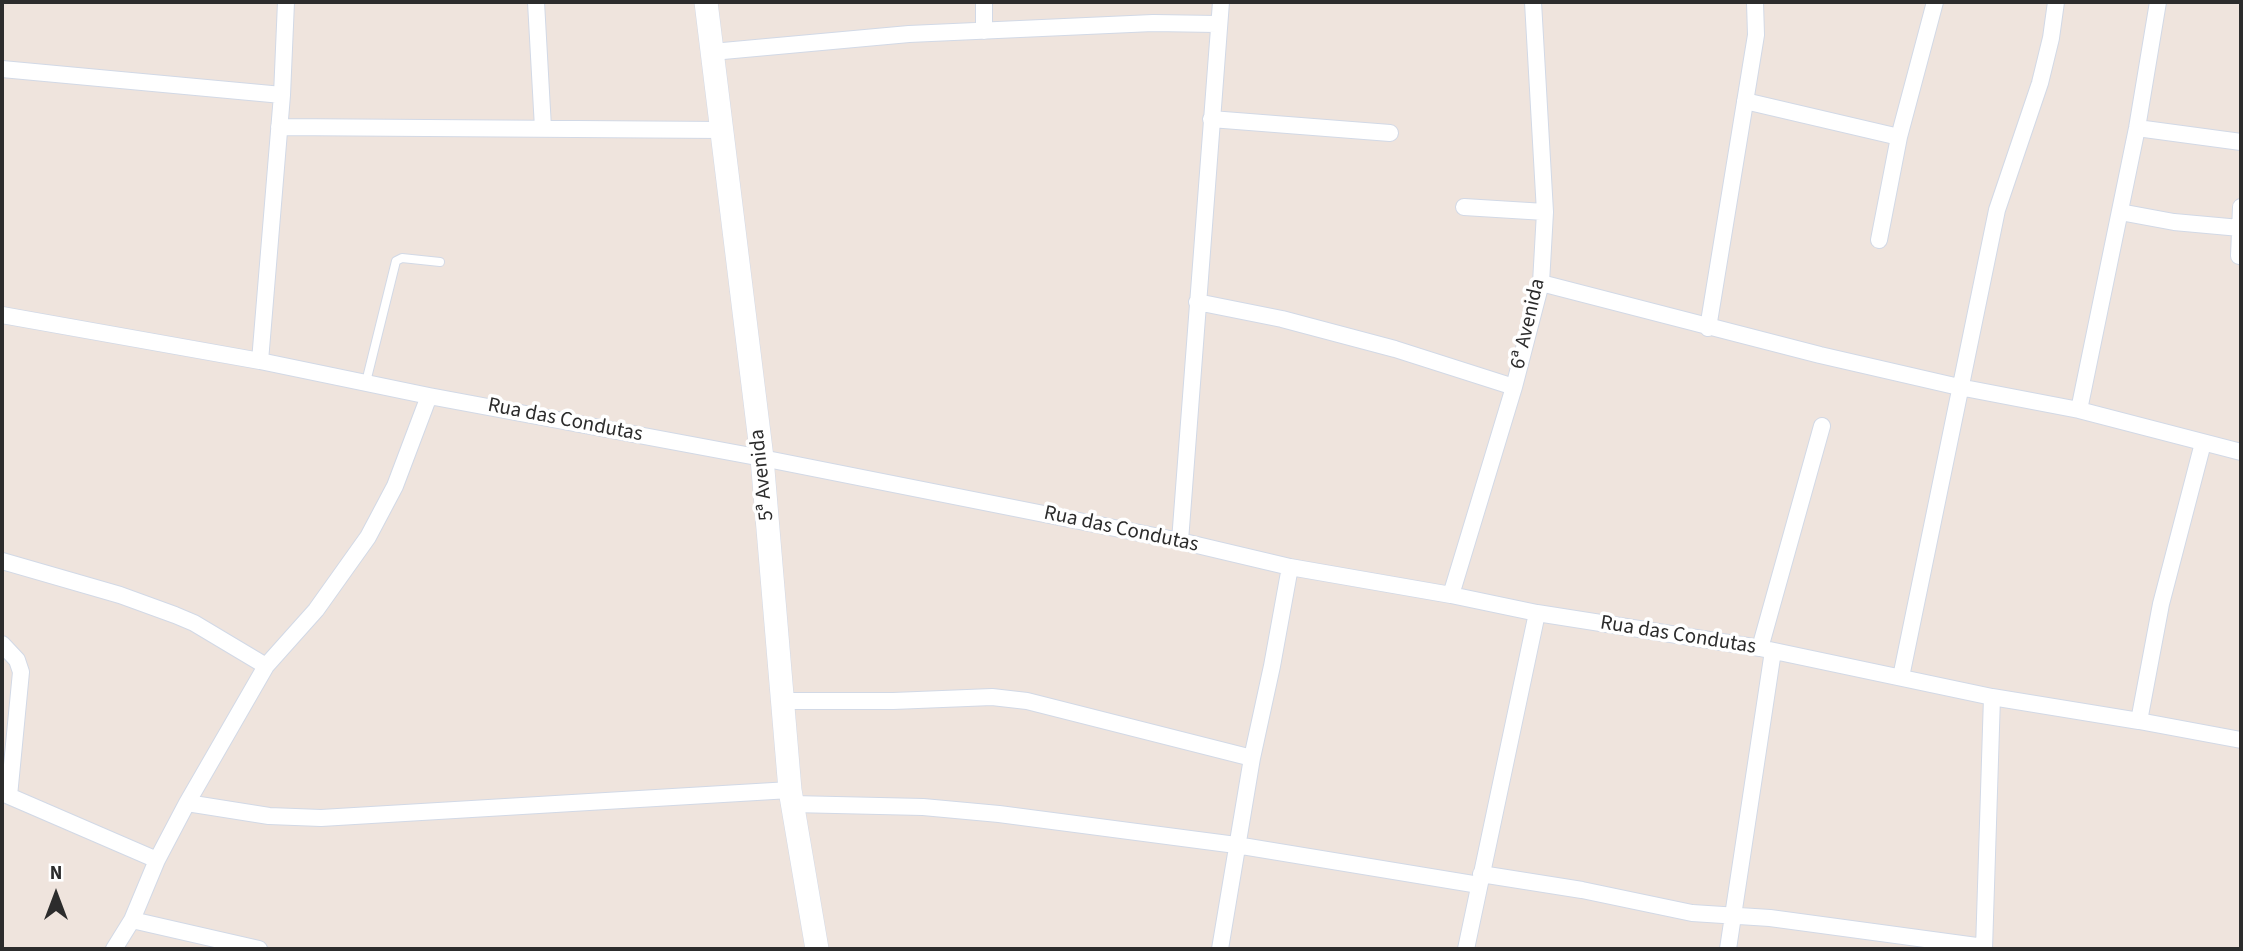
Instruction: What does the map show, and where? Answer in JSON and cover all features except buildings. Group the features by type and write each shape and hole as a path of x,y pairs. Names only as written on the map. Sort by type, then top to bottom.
{"street":[{"path":"260,361 282,94 286,2"},
{"path":"536,2 543,128"},
{"name":"5ª Avenida","path":"706,2 762,458 791,797 817,949"},
{"path":"984,2 984,31"},
{"path":"1180,541 1217,24 1221,2"},
{"name":"6ª Avenida","path":"1451,595 1514,387 1541,284 1545,212 1533,2"},
{"path":"1709,328 1756,35 1755,2"},
{"path":"1879,240 1899,137 1935,2"},
{"path":"1901,677 1997,211 2040,83 2056,2"},
{"path":"2079,410 2137,128 2158,2"},
{"path":"712,52 871,37 1153,23 1217,24"},
{"path":"2,69 282,94"},
{"path":"1745,102 1899,137"},
{"path":"1211,120 1390,133"},
{"path":"279,127 723,130"},
{"path":"2137,128 2241,142"},
{"path":"1464,207 1545,212"},
{"path":"2239,256 2241,207"},
{"path":"2120,212 2174,222 2240,228"},
{"path":"1541,284 1709,328 1959,387 2079,410 2241,452"},
{"path":"1197,302 1282,319 1395,349 1514,387"},
{"name":"Rua das Condutas","path":"2,315 260,361 429,396 762,458 1180,541 1290,567 1537,613 1766,650 1992,697 2241,740"},
{"path":"114,949 132,920 157,860 187,803 266,666 316,610 368,537 395,486 429,396"},
{"path":"1728,949 1766,650 1822,426"},
{"path":"2140,721 2161,604 2203,443"},
{"path":"2,561 120,595 175,615 194,623 266,666"},
{"path":"1220,949 1236,845 1290,567"},
{"path":"1466,949 1537,613"},
{"path":"2,644 17,660 21,672 20,702 6,795 157,860"},
{"path":"783,701 893,701 992,697 1027,701 1252,758"},
{"path":"187,803 269,816 321,818 791,797 923,807 999,814 1236,845 1480,880 1581,890 1692,913 1770,918 1984,948 1992,697"},
{"path":"132,920 259,949"}],"lane":[{"path":"366,382 396,261 402,258 440,262"}]}
